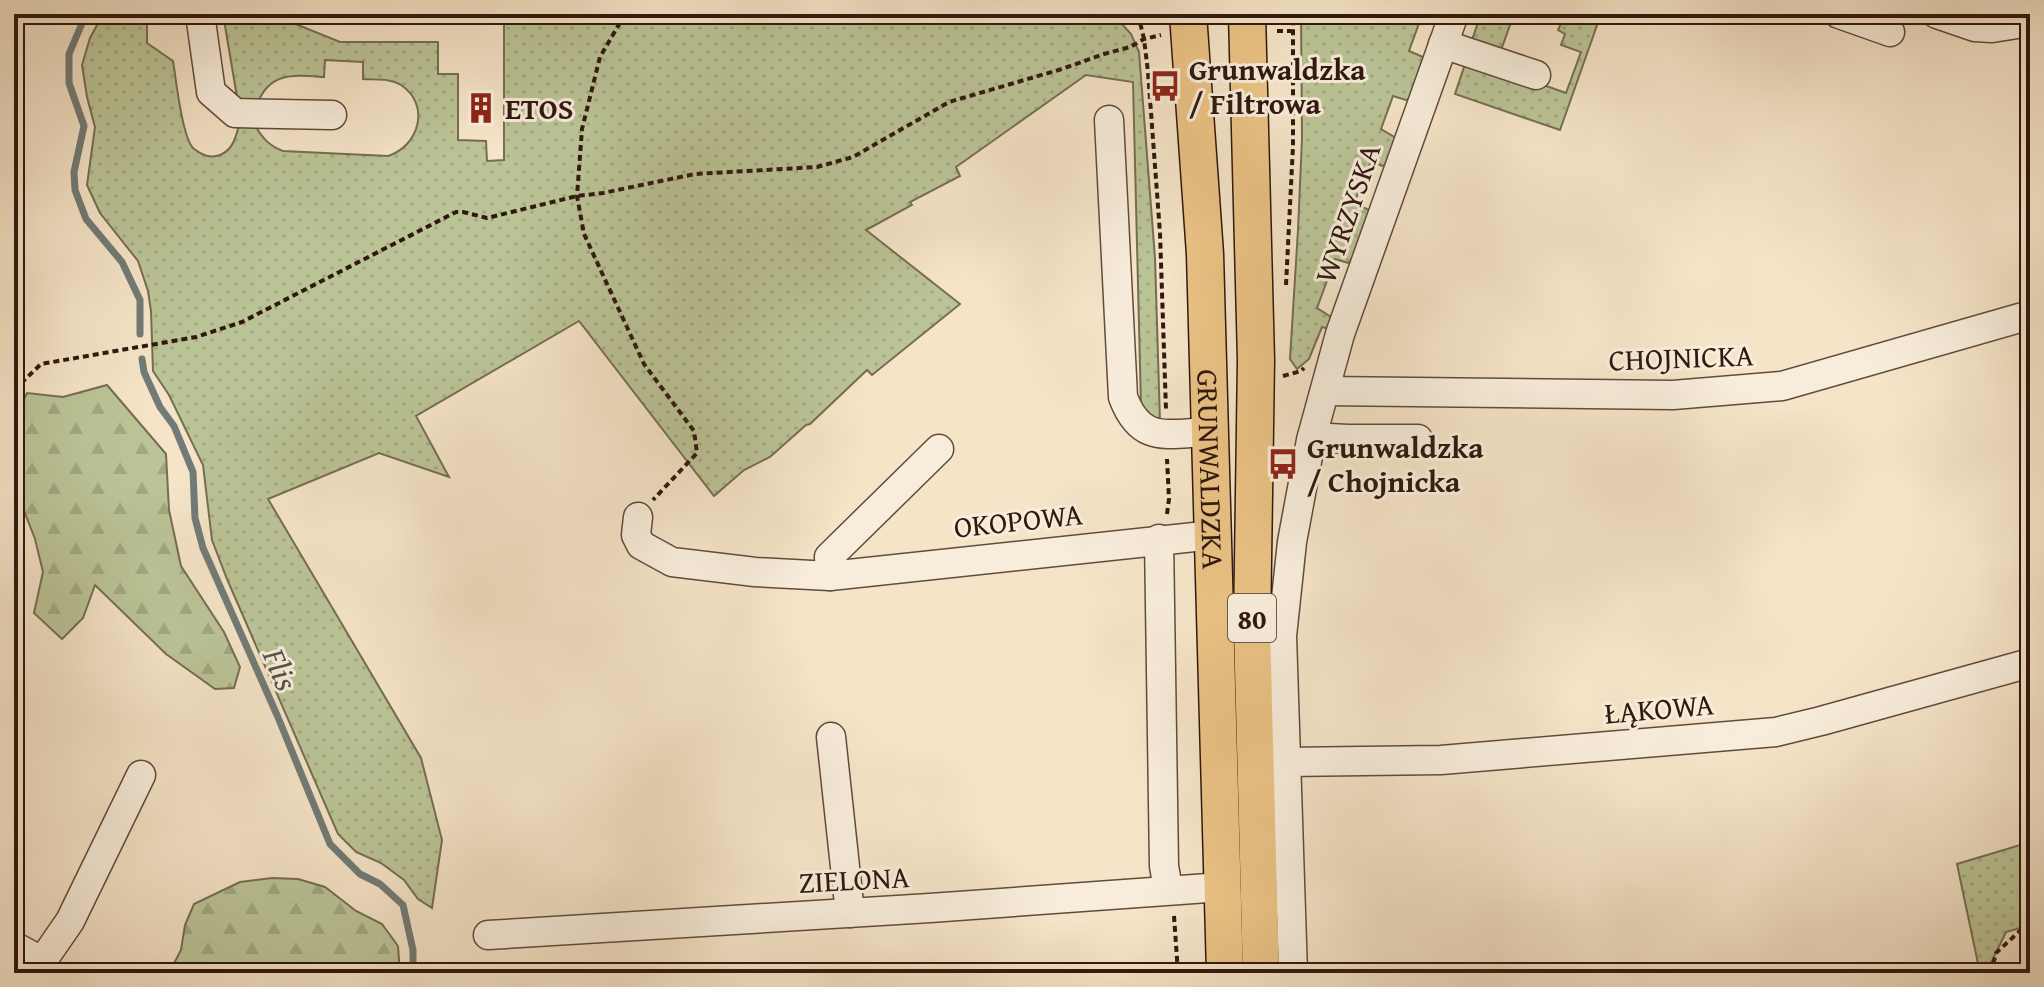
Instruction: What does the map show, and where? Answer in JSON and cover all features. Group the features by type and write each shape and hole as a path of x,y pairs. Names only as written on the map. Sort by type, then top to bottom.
{"main road":[{"name":"GRUNWALDZKA","path":"1260,22 1252,628 1261,973"},
{"name":"GRUNWALDZKA","path":"1176,24 1205,254 1225,973"}],"street":[{"path":"200,14 211,92 235,113 332,115"},
{"name":"WYRZYSKA","path":"1293,973 1282,636 1292,542 1312,437 1340,334 1454,14"},
{"path":"1839,14 1890,32"},
{"path":"1937,14 1975,27 1992,28 2030,22"},
{"path":"1443,44 1536,75"},
{"path":"1109,120 1123,397 1129,412 1142,428 1152,433 1211,432"},
{"name":"CHOJNICKA","path":"1325,391 1673,395 1746,390 1782,386 2030,315"},
{"path":"1312,437 1418,439"},
{"path":"830,576 829,557 939,449"},
{"name":"OKOPOWA","path":"638,517 636,535 641,545 672,562 755,572 830,576 1163,533 1213,535"},
{"path":"1163,533 1164,866 1171,902"},
{"name":"ŁĄKOWA","path":"1285,762 1441,760 1776,732 2030,663"},
{"path":"831,737 850,913"},
{"path":"14,946 36,958 46,968 141,775"},
{"name":"ZIELONA","path":"488,935 945,907 1171,902 1222,887"}],"path":[{"path":"14,71 17,14"},
{"path":"625,14 600,57 582,129 577,196 584,234 644,364 694,431 697,453 638,517"},
{"path":"1138,14 1144,39 1160,233 1169,499 1163,533"},
{"path":"1286,297 1293,146 1293,14"},
{"path":"1260,22 1291,31"},
{"path":"14,390 41,364 196,337 242,322 456,212 487,218 577,196 695,174 817,167 853,157 949,102 1130,47 1176,24"},
{"path":"1283,376 1293,387 1325,391"},
{"path":"1171,902 1178,973"},
{"path":"1991,973 1996,953 2022,929 2030,926"}],"green space":[{"path":"103,14 147,14 147,43 173,61 189,142 204,155 213,156 226,151 233,143 240,122 256,127 267,142 283,151 388,156 399,151 414,134 418,114 410,93 392,81 363,79 363,62 325,60 324,77 284,78 268,86 257,105 238,103 223,14 271,14 340,42 438,42 438,74 458,74 458,140 486,141 487,161 504,160 504,24 528,14 1113,14 1131,34 1139,52 1155,258 1160,422 1151,422 1141,406 1133,82 1086,75 956,167 960,176 866,230 960,304 872,375 867,370 770,457 744,470 714,496 579,321 416,416 449,477 379,453 268,499 421,758 442,840 432,908 418,899 404,880 381,863 356,852 338,834 212,540 203,465 169,395 153,371 151,311 138,261 100,213 87,185 95,127 82,65 90,38"},
{"path":"1301,14 1442,14 1436,21 1421,18 1409,51 1424,60 1409,99 1393,96 1381,129 1396,138 1387,164 1382,166 1371,161 1354,203 1370,212 1353,261 1348,263 1335,259 1317,308 1331,317 1329,329 1322,327 1309,359 1297,369 1290,359 1302,138"},
{"path":"1481,14 1514,14 1500,53 1471,43"},
{"path":"1565,14 1601,14 1560,130 1455,94 1467,58 1566,93 1581,52 1561,45 1565,34 1558,30"},
{"path":"107,385 166,454 169,510 181,566 224,632 240,667 234,688 215,689 166,654 95,585 83,618 62,639 34,613 43,572 35,539 16,490 14,419 27,393 63,397"},
{"path":"2030,842 2030,925 2006,932 1986,973 1980,973 1957,864"},
{"path":"298,879 325,887 356,911 382,924 398,946 400,973 169,973 181,950 185,925 194,904 240,882"}],"waterway":[{"name":"Flis","path":"86,14 69,54 69,83 84,126 74,172 75,190 86,219 122,262 140,300 140,334"},
{"name":"Flis","path":"142,359 144,372 160,407 174,426 193,472 195,518 203,548 330,844 360,874 380,884 403,905 413,950 413,973"}],"place":[{"name":"Grunwaldzka / Filtrowa","path":"1165,86"},
{"name":"ETOS","path":"481,108"},
{"name":"Grunwaldzka / Chojnicka","path":"1283,464"}]}
